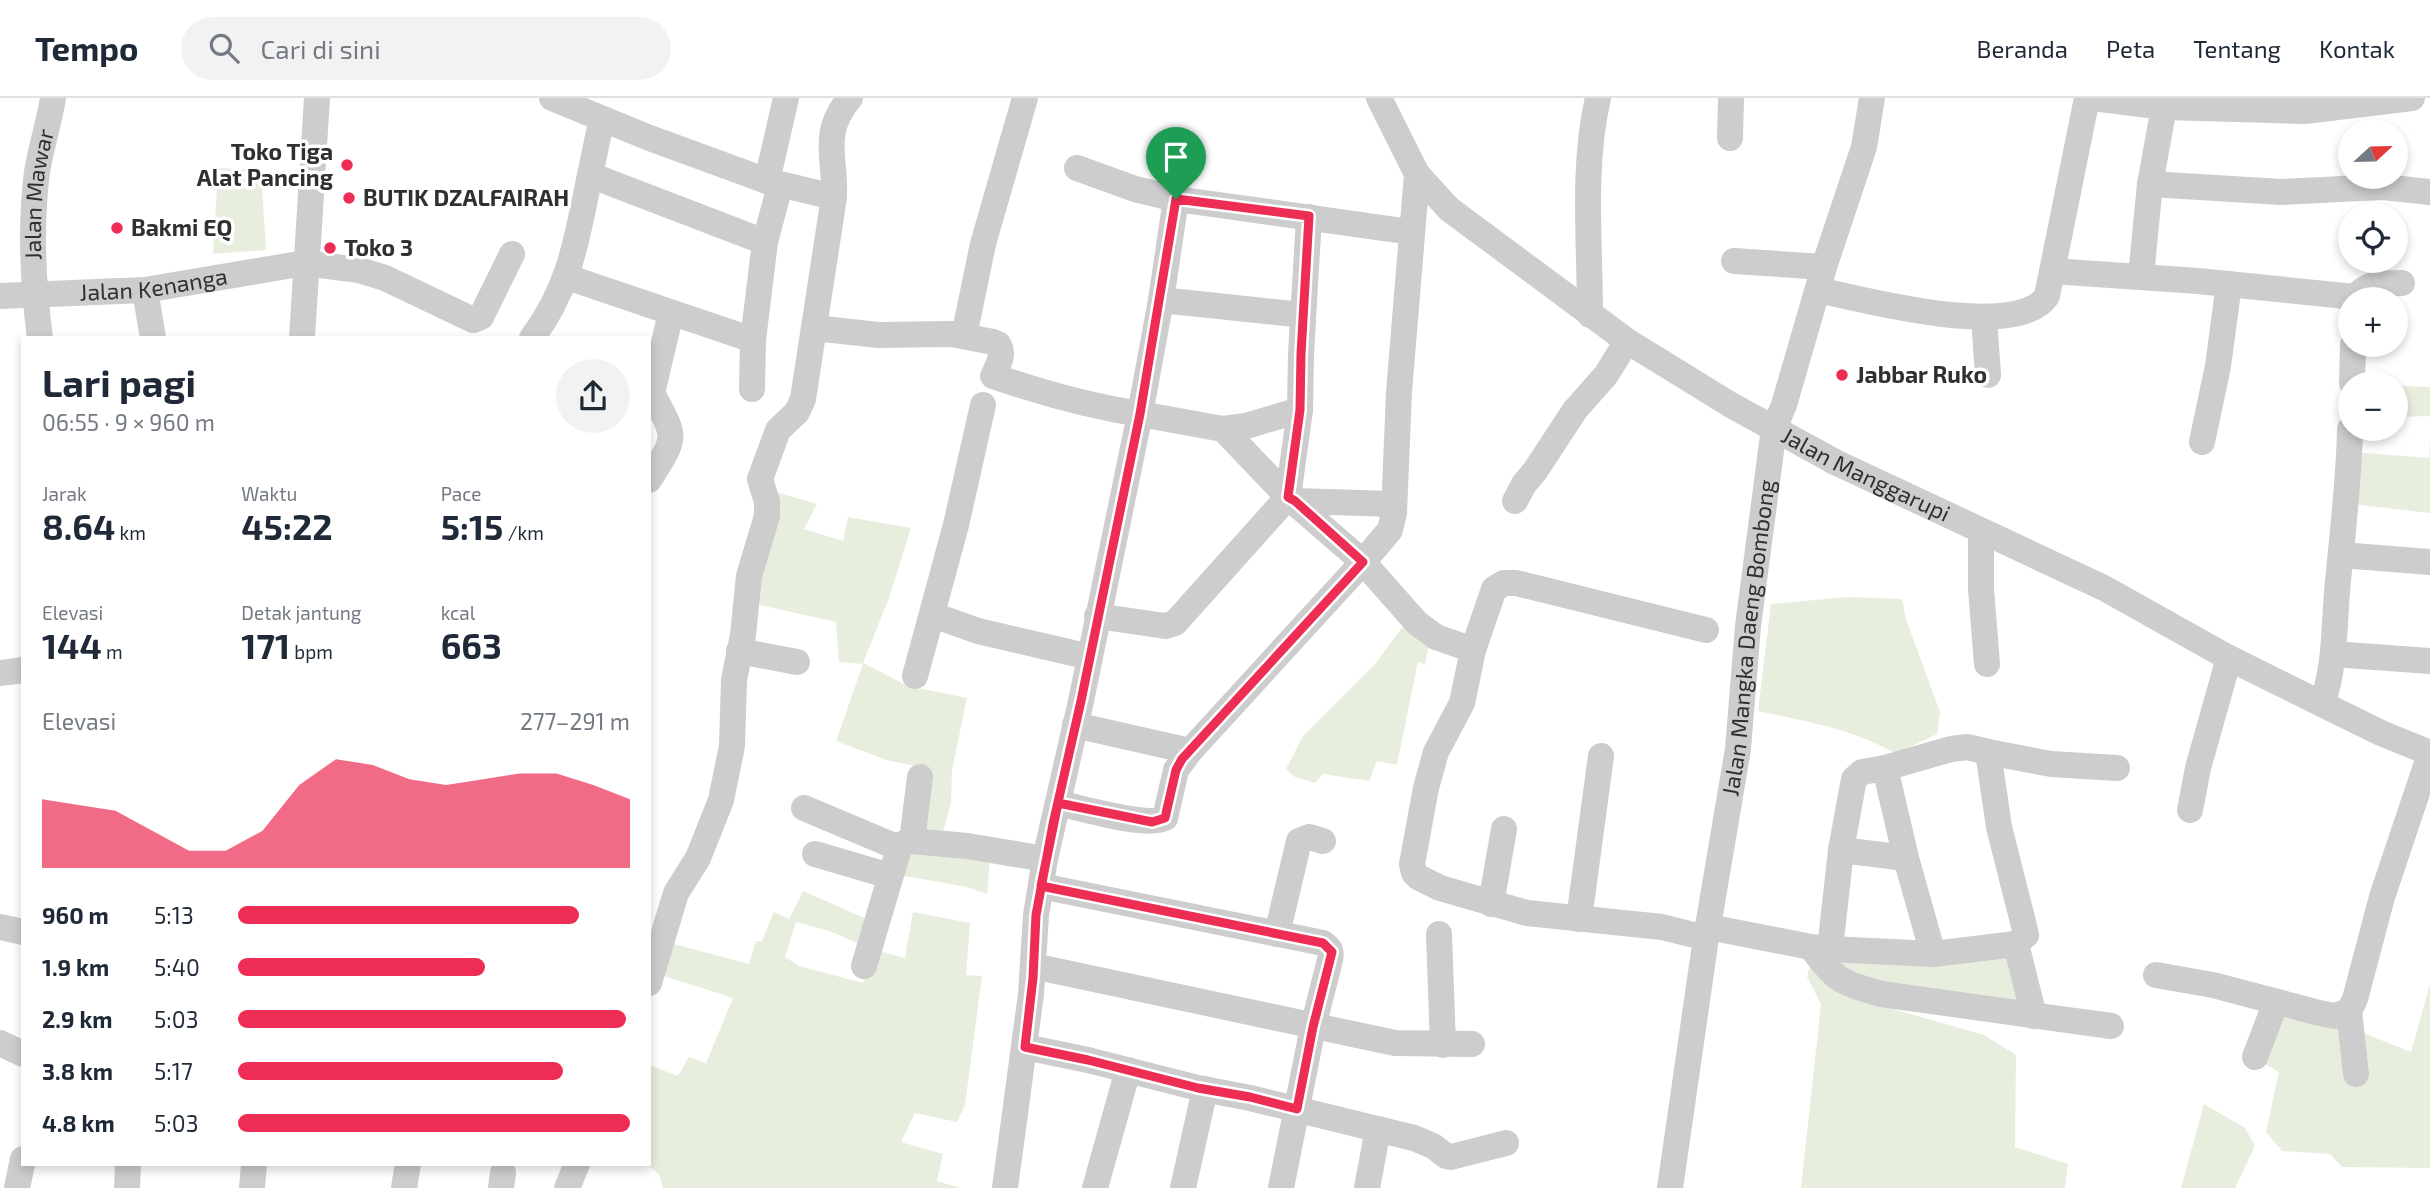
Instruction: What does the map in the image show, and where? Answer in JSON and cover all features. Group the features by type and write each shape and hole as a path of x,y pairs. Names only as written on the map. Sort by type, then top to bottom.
{"street":[{"name":"Jalan Mawar","path":"40,336 35,294 35,196 53,98"},
{"path":"302,336 317,98"},
{"path":"752,389 753,340 786,98"},
{"path":"651,976 676,894 698,858 721,800 732,746 734,680 743,635 749,576 767,516 760,480 778,430 800,408 834,197 830,141 836,121 850,98"},
{"path":"959,335 1025,98"},
{"name":"Jalan Manggarupi","path":"1379,98 1417,174 1449,209 1627,341 1731,405 1835,462 2104,588 2229,657 2381,733 2430,753"},
{"path":"1590,315 1592,124 1598,98"},
{"path":"1730,138 1731,98"},
{"name":"Jalan Mangka Daeng Bombong","path":"1670,1188 1707,933 1738,748 1750,614 1774,428 1784,405 1864,147 1872,98"},
{"path":"1734,261 1821,279 1925,311 1984,317 2020,314 2041,304 2047,296 2087,98"},
{"path":"2093,98 2164,107 2305,111 2412,98"},
{"path":"562,100 772,189 834,197"},
{"path":"2141,276 2150,184 2164,107"},
{"path":"537,336 567,277 598,132"},
{"path":"1077,168 1124,185 1176,199 1411,232"},
{"path":"1058,803 1138,820 1160,821 1165,818 1176,770 1190,751 1390,530 1398,463 1399,392 1417,174"},
{"path":"590,175 765,242"},
{"path":"2150,184 2281,192 2383,187 2430,192"},
{"path":"1005,1188 1025,1047 1036,915 1045,859 1140,414 1176,199"},
{"path":"1097,616 1165,626 1175,623 1291,499 1300,410 1309,216"},
{"name":"Jalan Kenanga","path":"0,296 145,290 305,262 359,270 385,278 473,320 481,317 512,254"},
{"path":"2052,271 2141,276 2338,296"},
{"path":"567,277 753,340"},
{"path":"2366,287 2371,284 2402,283"},
{"path":"2202,442 2218,366 2229,284"},
{"path":"145,290 153,336"},
{"path":"1161,300 1303,316"},
{"path":"651,478 670,447 672,436 669,424 651,393 671,313"},
{"path":"1984,317 1988,375"},
{"path":"815,328 878,335 959,335 993,342 1001,348 1000,363 993,376 1053,396 1105,409 1223,429 1246,426 1300,410"},
{"path":"1515,501 1575,410 1606,375 1627,341"},
{"path":"915,676 957,525 983,405"},
{"path":"1223,429 1291,499 1363,562 1417,623 1436,636 1473,650"},
{"path":"2322,704 2330,681 2333,654 2349,441"},
{"path":"1291,499 1394,503"},
{"path":"1981,532 1981,589 1987,664"},
{"path":"2341,555 2430,562"},
{"path":"1706,629 1516,583 1504,583 1494,589 1473,650 1462,704 1436,752 1426,788 1412,864 1414,873 1440,888 1491,904 1546,916 1662,927 1820,948 1933,954 2016,944 2026,935 1999,827 1988,752"},
{"path":"933,615 978,631 1090,657"},
{"path":"739,651 797,662"},
{"path":"2333,654 2430,661"},
{"path":"2190,810 2198,768 2229,657"},
{"path":"0,673 21,670"},
{"path":"1075,725 1190,751"},
{"path":"2110,1026 1881,994 1836,978 1827,970 1820,948 1854,779 1862,772 1967,747 2051,764 2117,768"},
{"path":"2356,1074 2349,1012 2355,999 2382,897 2430,753"},
{"path":"1579,919 1601,756"},
{"path":"1885,768 1906,858 1933,954"},
{"path":"864,966 890,877 905,845 920,777"},
{"path":"804,808 905,845 967,846 1045,859"},
{"path":"1491,904 1504,829"},
{"path":"1277,934 1299,841 1309,837 1323,841"},
{"path":"1841,850 1906,858"},
{"path":"815,854 890,877"},
{"path":"1041,886 1323,943 1332,952 1313,1027 1281,1188"},
{"path":"0,927 21,932"},
{"path":"1439,934 1443,1045"},
{"path":"2016,944 2034,1016"},
{"path":"1033,966 1395,1043 1472,1044"},
{"path":"2156,975 2213,985 2335,1016 2349,1012"},
{"path":"2255,1057 2276,1002"},
{"path":"0,1043 21,1053"},
{"path":"1025,1047 1378,1129 1425,1142 1451,1157 1506,1143"},
{"path":"1095,1188 1128,1070"},
{"path":"1183,1188 1205,1089"},
{"path":"1367,1188 1378,1129"},
{"path":"18,1188 22,1166"},
{"path":"127,1188 128,1166"},
{"path":"252,1188 254,1166"},
{"path":"404,1188 408,1166"},
{"path":"567,1188 576,1166"}],"green space":[{"path":"218,168 261,170 266,250 213,254"},
{"path":"2408,386 2430,387 2430,416 2408,417"},
{"path":"2430,437 2430,513 2351,504 2354,452 2429,458"},
{"path":"772,491 817,504 804,529 843,541 848,517 911,528 889,598 863,663 908,686 967,698 952,770 951,803 942,835 912,825 920,767 886,760 836,741 863,664 839,662 836,622 755,604"},
{"path":"1849,597 1902,599 1906,619 1940,712 1937,734 1896,754 1846,732 1758,711 1771,604"},
{"path":"1406,622 1430,638 1425,665 1418,661 1397,765 1377,761 1369,781 1323,774 1315,783 1295,777 1286,769 1303,736 1375,664"},
{"path":"912,846 990,857 987,894 967,887 899,875"},
{"path":"803,891 869,920 860,944 829,931 796,922 785,957 799,966 863,983 876,950 905,958 913,912 970,923 966,975 982,976 965,1105 957,1122 915,1113 901,1142 943,1154 937,1181 960,1188 663,1188 659,1174 648,1166 651,1166 651,1066 678,1076 689,1057 706,1063 733,998 661,975 670,943 749,964 756,941 762,941 774,912 789,919"},
{"path":"2014,951 2029,1015 1842,974 1823,955"},
{"path":"1811,960 1840,994 1984,1035 2016,1055 2015,1147 2068,1164 2065,1188 1801,1188 1821,1004 1807,977"},
{"path":"2430,984 2430,1168 2342,1167 2330,1154 2282,1151 2266,1132 2279,1072 2263,1063 2280,1018 2341,1024 2411,1052"},
{"path":"2204,1104 2245,1128 2255,1146 2235,1188 2181,1188"}],"place":[{"name":"Toko Tiga Alat Pancing","path":"347,165"},
{"name":"BUTIK DZALFAIRAH","path":"349,198"},
{"name":"Bakmi EQ","path":"117,228"},
{"name":"Toko 3","path":"330,248"},
{"name":"Jabbar Ruko","path":"1842,375"}],"route":[{"path":"1176,199 1309,216 1300,410 1288,497 1363,562 1182,759 1176,770 1165,818 1152,822 1058,803 1041,886 1323,943 1329,947 1332,952 1313,1027 1297,1109 1025,1047 1033,978 1036,915 1045,859 1081,701 1140,414 1176,199"}]}
